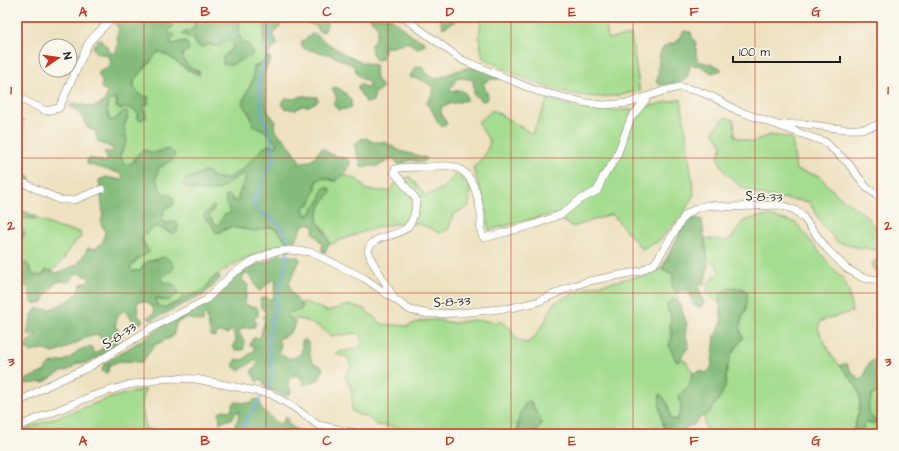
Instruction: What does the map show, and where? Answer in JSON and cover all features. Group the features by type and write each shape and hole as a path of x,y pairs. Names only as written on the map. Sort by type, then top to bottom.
{"street":[{"path":"17,97 46,110 59,108 89,42 112,18 110,17"},
{"path":"403,17 462,60 538,91 587,103 604,105 629,102 680,87 713,96 738,111 825,142 848,164 868,188 882,199"},
{"path":"396,301 371,259 368,250 369,246 380,239 396,234 411,225 416,213 416,200 394,172 395,169 405,166 450,166 462,170 474,185 478,199 481,235 484,238 533,225 562,214 579,200 597,190 603,177 615,160 631,118 648,97"},
{"path":"17,121 20,129 17,131"},
{"path":"779,126 789,124 811,124 850,130 868,129 882,123"},
{"path":"17,180 60,200 74,200 102,189"},
{"name":"Տ-8-33","path":"17,404 48,385 89,367 155,326 206,300 232,274 254,260 273,252 289,250 311,252 364,278 410,310 429,314 510,308 537,302 570,287 589,281 641,271 655,263 685,215 697,208 708,205 730,207 780,206 795,210 803,217 827,249 846,268 863,278 882,280"},
{"path":"17,427 92,396 128,385 167,378 196,379 271,394 295,408 318,425 361,434"}],"green space":[{"path":"117,17 169,17 165,19 164,23 172,23 174,26 168,31 170,35 173,33 175,36 170,42 173,44 184,41 187,43 189,50 182,54 182,58 189,67 199,72 200,75 159,52 134,80 134,88 142,96 149,97 148,104 142,108 146,114 146,118 139,120 136,117 139,114 130,108 117,108 117,101 115,98 108,102 107,110 110,121 114,120 124,111 128,112 124,126 127,141 120,155 125,165 132,163 138,154 144,150 154,153 169,149 175,154 172,160 159,168 156,178 161,192 169,194 175,199 173,206 165,208 162,219 164,223 168,224 175,221 178,224 177,232 175,234 157,226 150,230 142,238 143,243 150,252 137,259 130,268 133,271 140,271 146,262 165,257 174,265 174,268 161,278 163,282 174,285 178,291 177,295 167,301 156,298 157,305 163,308 180,302 183,295 186,297 203,291 212,279 219,275 220,279 204,295 154,319 150,320 147,317 154,314 154,310 151,306 147,302 140,301 137,303 138,315 143,321 140,324 136,324 124,310 118,315 115,326 122,335 121,339 108,353 85,363 77,363 69,370 61,372 44,382 25,384 23,381 45,371 51,364 70,358 79,350 91,347 95,354 104,347 104,344 98,334 53,353 42,349 31,352 25,348 27,342 36,336 37,333 30,336 27,333 32,315 36,309 51,309 68,301 77,294 81,284 88,281 90,278 80,273 73,275 69,282 62,281 55,283 43,302 35,304 32,302 28,287 25,286 17,295 17,284 20,281 17,275 17,247 18,260 21,263 28,264 32,274 42,276 46,270 57,273 78,264 88,248 95,249 103,242 105,231 101,224 103,213 99,180 106,177 121,180 124,178 119,173 87,164 87,160 90,158 104,162 108,161 104,151 111,152 114,149 98,142 95,131 88,128 79,112 70,106 72,103 94,107 104,102 108,92 101,88 102,81 98,73 110,65 111,62 107,55 96,53 93,46 97,40 101,39 112,54 116,52 118,45 117,34 119,31 118,27 112,22"},
{"path":"168,17 193,17 195,28 185,32 186,36 193,38 196,44 203,47 210,44 213,46 222,44 228,39 234,46 223,57 249,45 242,40 238,28 244,17 266,17 264,50 269,52 268,57 254,67 253,79 242,103 257,128 264,130 277,143 277,147 260,151 242,170 226,179 219,179 203,172 185,180 186,188 215,190 245,174 246,177 237,202 234,201 229,195 226,203 231,213 224,215 219,225 216,225 209,216 214,210 205,219 220,233 230,227 256,231 267,227 274,228 289,244 281,245 241,260 215,276 203,291 163,308 159,307 155,301 156,298 163,301 170,283 163,282 161,278 168,273 174,265 168,259 160,258 144,265 140,271 133,271 130,268 140,257 146,246 142,238 150,230 157,226 171,233 171,222 164,223 162,219 169,194 161,193 156,178 159,168 169,162 165,149 154,153 147,151 136,157 132,163 125,165 120,155 127,141 124,126 128,116 121,113 114,120 110,121 107,110 108,102 115,98 117,108 130,108 139,114 139,120 142,119 142,108 144,105 142,96 134,88 134,80 150,63 156,53 160,52 189,71 200,75 199,71 189,67 182,58 184,41 173,44 170,42 168,31 170,28 168,24 164,23 165,19"},
{"path":"193,17 226,17 226,23 229,24 230,17 244,17 238,23 240,39 242,42 249,45 253,52 252,55 231,65 223,64 223,57 233,49 234,46 228,39 220,47 210,44 199,47 193,38 182,34 195,28"},
{"path":"266,17 281,18 280,26 273,35 277,41 277,45 269,52 264,50 263,46"},
{"path":"306,17 327,17 327,25 324,32 320,32 316,26 306,22"},
{"path":"369,17 390,17 412,36 424,42 426,45 418,48 407,42 394,47 387,47 384,49 382,59 376,60 372,53 371,45 376,37 378,28"},
{"path":"431,17 454,17 456,21 443,28 440,19"},
{"path":"481,17 518,17 533,22 554,17 605,17 608,39 631,35 640,91 605,97 585,96 554,89 511,72 483,58 479,38"},
{"path":"684,31 691,32 696,44 697,59 719,67 722,70 712,73 701,66 690,65 687,78 681,82 660,85 656,82 658,78 659,57 661,52 667,45 677,42"},
{"path":"313,33 350,57 358,61 375,65 376,79 383,87 375,93 373,101 367,103 358,90 358,86 360,84 367,88 370,86 368,82 359,76 354,66 331,55 302,47 301,42"},
{"path":"268,57 271,59 264,73 264,81 268,112 276,122 274,129 292,148 300,162 311,161 321,149 350,161 348,170 335,181 324,178 317,180 311,203 302,208 306,215 309,215 320,200 323,189 326,187 330,189 331,193 321,206 317,222 320,224 329,241 326,252 322,252 322,244 313,232 314,227 309,223 302,226 296,239 289,244 277,230 271,227 256,231 230,227 216,233 211,223 203,216 211,207 215,207 209,216 216,225 219,224 224,215 231,213 226,203 225,196 229,195 234,201 237,202 246,178 245,174 234,178 220,190 201,191 182,186 188,178 207,171 212,177 226,179 242,170 263,148 270,145 277,147 277,143 261,128 253,126 251,115 242,103 253,79 254,67"},
{"path":"421,66 429,76 435,79 471,67 479,67 501,79 491,79 483,83 488,96 486,100 482,101 474,95 473,80 457,77 455,83 449,89 455,91 461,90 466,94 467,100 445,105 441,108 441,113 447,124 442,127 429,106 426,104 433,93 433,88 426,82 411,78 410,76 415,67"},
{"path":"336,87 343,91 351,100 351,108 338,110 333,103 337,98 332,89"},
{"path":"302,96 317,97 318,101 309,106 301,106 296,110 285,108 281,103 286,98 294,99"},
{"path":"548,99 585,110 632,110 681,99 694,194 683,214 659,241 642,249 612,214 573,227 552,214 489,230 484,201 473,168 485,155 490,142 478,122 493,110 532,134"},
{"path":"725,117 734,120 735,137 752,142 770,135 792,138 796,170 819,176 837,195 864,214 877,229 879,238 882,239 882,254 876,250 837,242 822,224 809,202 760,195 739,186 724,171 718,158 722,145 713,131"},
{"path":"366,138 373,142 385,142 400,151 427,158 423,162 410,160 399,165 393,158 378,166 361,166 354,145 361,139"},
{"path":"17,159 20,163 18,169 30,176 31,179 28,181 17,180"},
{"path":"456,173 470,186 469,206 453,215 449,229 439,233 422,225 400,223 375,228 329,245 326,232 317,222 321,206 331,193 323,189 320,200 309,215 306,215 302,208 312,199 317,180 320,178 335,181 344,175 358,180 367,190 389,191 397,181 410,177 426,196 444,188"},
{"path":"17,208 35,216 38,219 22,218 17,222"},
{"path":"769,216 796,223 844,280 849,292 852,312 820,322 818,329 832,356 858,387 860,393 860,405 853,434 706,434 704,416 718,400 726,382 727,368 731,355 743,338 739,325 747,308 719,296 719,303 708,295 708,285 719,272 717,265 708,260 705,238 725,241 731,239 743,221 756,217"},
{"path":"22,218 38,219 58,228 80,232 81,237 75,242 62,261 52,271 50,270 41,276 37,276 32,274 30,267 18,260 17,239 21,238 20,225 17,222"},
{"path":"695,218 702,220 708,267 704,284 697,283 704,303 700,308 693,305 690,292 684,290 677,292 672,288 673,275 662,268 684,225"},
{"path":"17,224 24,231 24,236 17,239"},
{"path":"280,254 298,257 300,260 289,283 291,291 302,307 301,310 290,312 287,315 295,322 293,329 289,334 278,339 281,346 279,352 288,358 293,358 302,352 302,341 306,340 309,345 311,359 314,363 320,365 323,370 318,380 304,385 299,375 294,376 288,383 291,393 289,395 283,395 266,388 263,381 260,379 257,382 251,372 258,363 255,360 239,371 233,366 236,359 243,360 254,350 254,346 250,345 253,338 260,338 265,320 262,317 266,313 261,307 260,299 267,297 269,299 273,299 276,280 272,280 261,291 258,290 251,276 244,273 242,280 248,285 245,304 252,307 255,306 258,309 258,316 254,317 256,324 254,327 243,328 240,330 239,333 245,343 243,350 235,350 233,347 236,340 232,330 227,334 219,332 214,337 211,336 206,314 203,315 203,322 186,318 176,323 172,337 155,345 142,362 120,361 109,365 108,372 105,373 102,371 104,364 173,320 198,306 213,301 234,275 243,269 266,262"},
{"path":"877,258 882,258 882,276 878,275 873,269 872,263"},
{"path":"662,268 673,275 672,288 677,292 678,301 673,300 667,310 671,316 670,327 675,359 679,361 682,359 686,362 693,373 689,386 679,395 681,411 676,420 670,418 668,405 660,394 661,415 667,434 535,434 539,425 539,418 532,402 517,424 518,434 490,434 487,431 476,434 410,434 396,427 376,425 368,417 359,415 352,411 352,391 345,376 351,366 347,356 340,356 336,353 361,347 361,336 357,333 331,336 320,327 304,320 289,318 287,315 290,312 297,311 302,307 301,303 305,302 327,311 350,305 354,306 364,309 382,324 407,326 421,321 435,320 454,323 472,320 501,322 510,328 517,340 526,343 530,341 538,332 554,303 584,288 640,276"},
{"path":"729,288 743,288 747,293 747,300 741,321 741,332 743,338 731,355 727,368 725,388 710,412 698,419 694,425 687,426 684,434 667,434 661,414 660,394 668,404 670,418 676,420 681,411 679,395 689,386 693,373 700,371 706,373 711,368 715,335 722,323 719,296 723,291"},
{"path":"673,300 679,303 687,324 685,334 689,346 679,361 676,361 669,344 673,336 670,326 671,316 666,305"},
{"path":"882,354 882,390 872,395 869,405 869,415 877,421 875,423 865,423 860,434 853,434 859,413 859,393 840,366 847,364 852,373 860,379 865,375 869,363"},
{"path":"145,389 142,406 146,430 143,434 17,434 17,432 107,399"},
{"path":"882,390 882,434 860,434 865,423 875,423 867,411 867,407 872,396 878,391"},
{"path":"255,399 259,400 262,409 277,423 281,424 286,416 288,424 300,432 309,434 291,434 292,431 289,430 280,434 230,434 238,419 239,412 237,411 233,418 220,423 219,413 222,410 232,411 232,405 235,402 251,403"},
{"path":"530,401 540,419 541,424 535,434 518,434 519,415 526,402"},
{"path":"150,429 160,433 166,432 168,434 143,434 144,431"}],"waterway":[{"path":"266,391 272,371 269,335 287,258 286,236 284,230 254,205 256,197 274,158 271,139 262,113 259,81 270,40 271,17"},
{"path":"238,434 263,395"}]}
